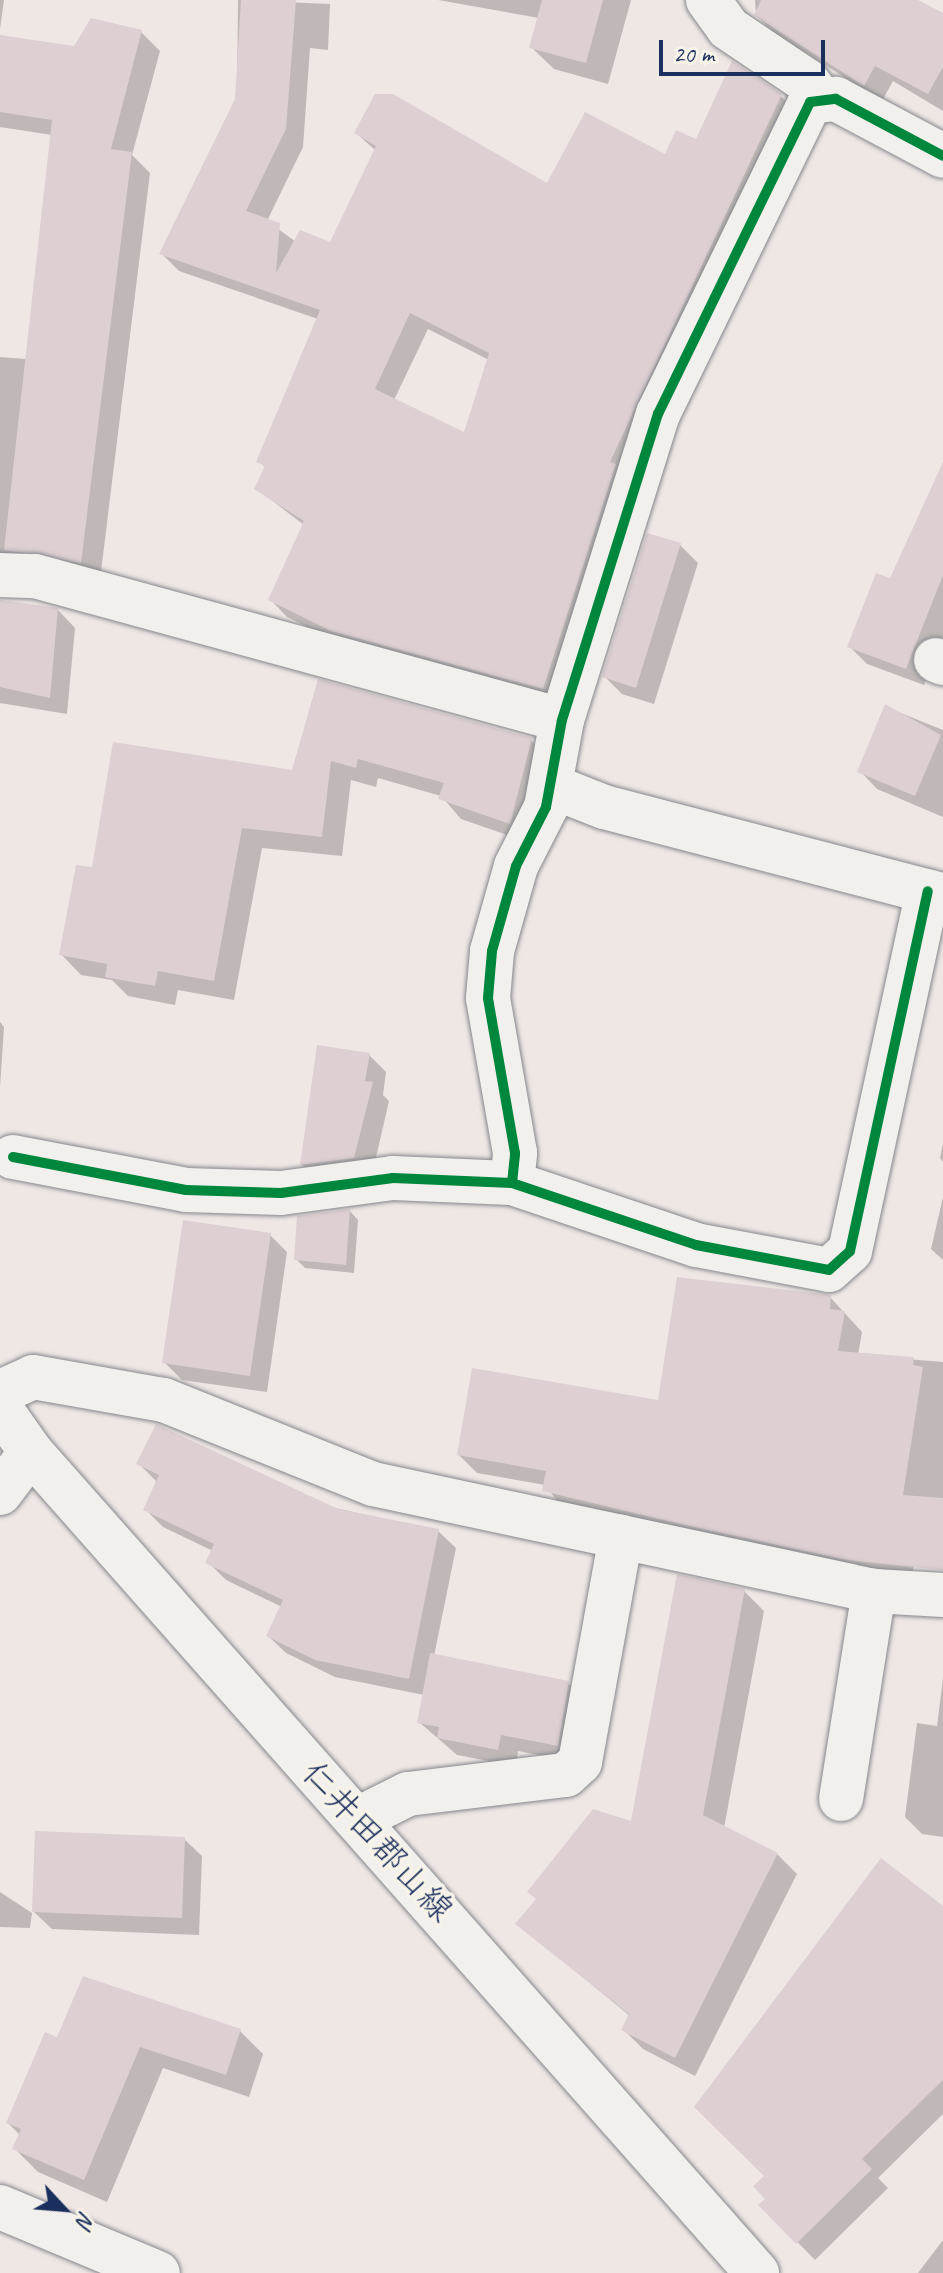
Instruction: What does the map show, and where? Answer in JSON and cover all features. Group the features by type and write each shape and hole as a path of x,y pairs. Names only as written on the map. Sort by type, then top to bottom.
{"street":[{"path":"708,0 735,35 807,81 820,98"},
{"path":"512,1183 515,1153 488,998 492,951 516,866 551,786 562,720 658,414 803,113 820,98 836,99 943,156"},
{"path":"0,575 35,576 562,720"},
{"path":"13,1157 186,1190 281,1193 393,1178 512,1183 696,1245 829,1270 850,1251 936,893 604,807 551,786"},
{"path":"0,1392 33,1377 164,1400 338,1474 874,1591 943,1595"},
{"name":"仁井田郡山線","path":"0,1408 31,1452 757,2273"},
{"path":"0,1493 31,1452"},
{"path":"358,1819 408,1794 566,1775 580,1762 621,1537"},
{"path":"841,1799 874,1591"},
{"path":"0,2207 88,2260 158,2273"}],"building":[{"path":"241,0 296,0 286,129 246,211 280,223 276,273 300,230 330,242 376,146 354,133 375,94 393,94 547,183 585,112 665,154 676,130 696,139 732,61 782,94 610,462 616,464 543,689 331,631 268,600 304,521 254,489 265,466 256,462 320,310 159,254 235,99","holes":["410,313 489,353 464,432 375,389"]},
{"path":"542,0 603,0 586,63 529,48"},
{"path":"761,0 918,0 943,13 943,67 928,94 875,66 864,86 754,15"},
{"path":"91,18 142,30 111,149 132,152 81,563 4,550 52,120 0,112 0,35 74,46"},
{"path":"943,462 943,575 906,669 847,647 876,573 890,578"},
{"path":"647,533 681,543 636,688 602,677"},
{"path":"0,600 58,608 50,698 0,687"},
{"path":"318,679 532,738 510,824 438,799 444,783 358,759 356,768 331,761 322,837 242,828 214,981 158,971 155,986 105,977 107,964 59,955 76,865 92,867 113,742 292,770"},
{"path":"885,704 941,735 915,796 857,772"},
{"path":"317,1045 370,1053 365,1081 373,1082 354,1158 300,1165"},
{"path":"350,1209 346,1265 294,1260 297,1216"},
{"path":"183,1220 271,1233 250,1376 162,1363"},
{"path":"677,1277 831,1295 830,1309 845,1311 838,1351 914,1357 913,1365 923,1367 903,1495 943,1498 943,1570 847,1560 685,1525 542,1491 546,1471 457,1455 472,1368 658,1400"},
{"path":"156,1424 338,1509 439,1529 409,1679 315,1660 266,1636 283,1600 205,1563 214,1544 143,1510 159,1475 136,1464"},
{"path":"677,1574 745,1589 703,1815 778,1853 675,2058 621,2030 629,2014 515,1924 536,1899 527,1892 593,1809 631,1821"},
{"path":"430,1653 569,1681 558,1746 501,1735 498,1750 437,1738 439,1727 417,1723"},
{"path":"35,1831 185,1837 182,1918 32,1912"},
{"path":"881,1858 943,1906 943,2080 862,2159 872,2169 796,2244 758,2205 765,2199 753,2186 764,2176 694,2107"},
{"path":"83,1976 241,2029 226,2075 140,2047 84,2180 12,2149 21,2129 6,2123 45,2032 57,2037"}],"cycle path":[{"path":"512,1183 515,1153 488,998 492,951 516,866 546,807 562,720 658,414 810,102 836,99 943,156"},
{"path":"13,1157 186,1190 281,1193 393,1178 512,1183 696,1245 829,1270 850,1251 928,891"}]}
